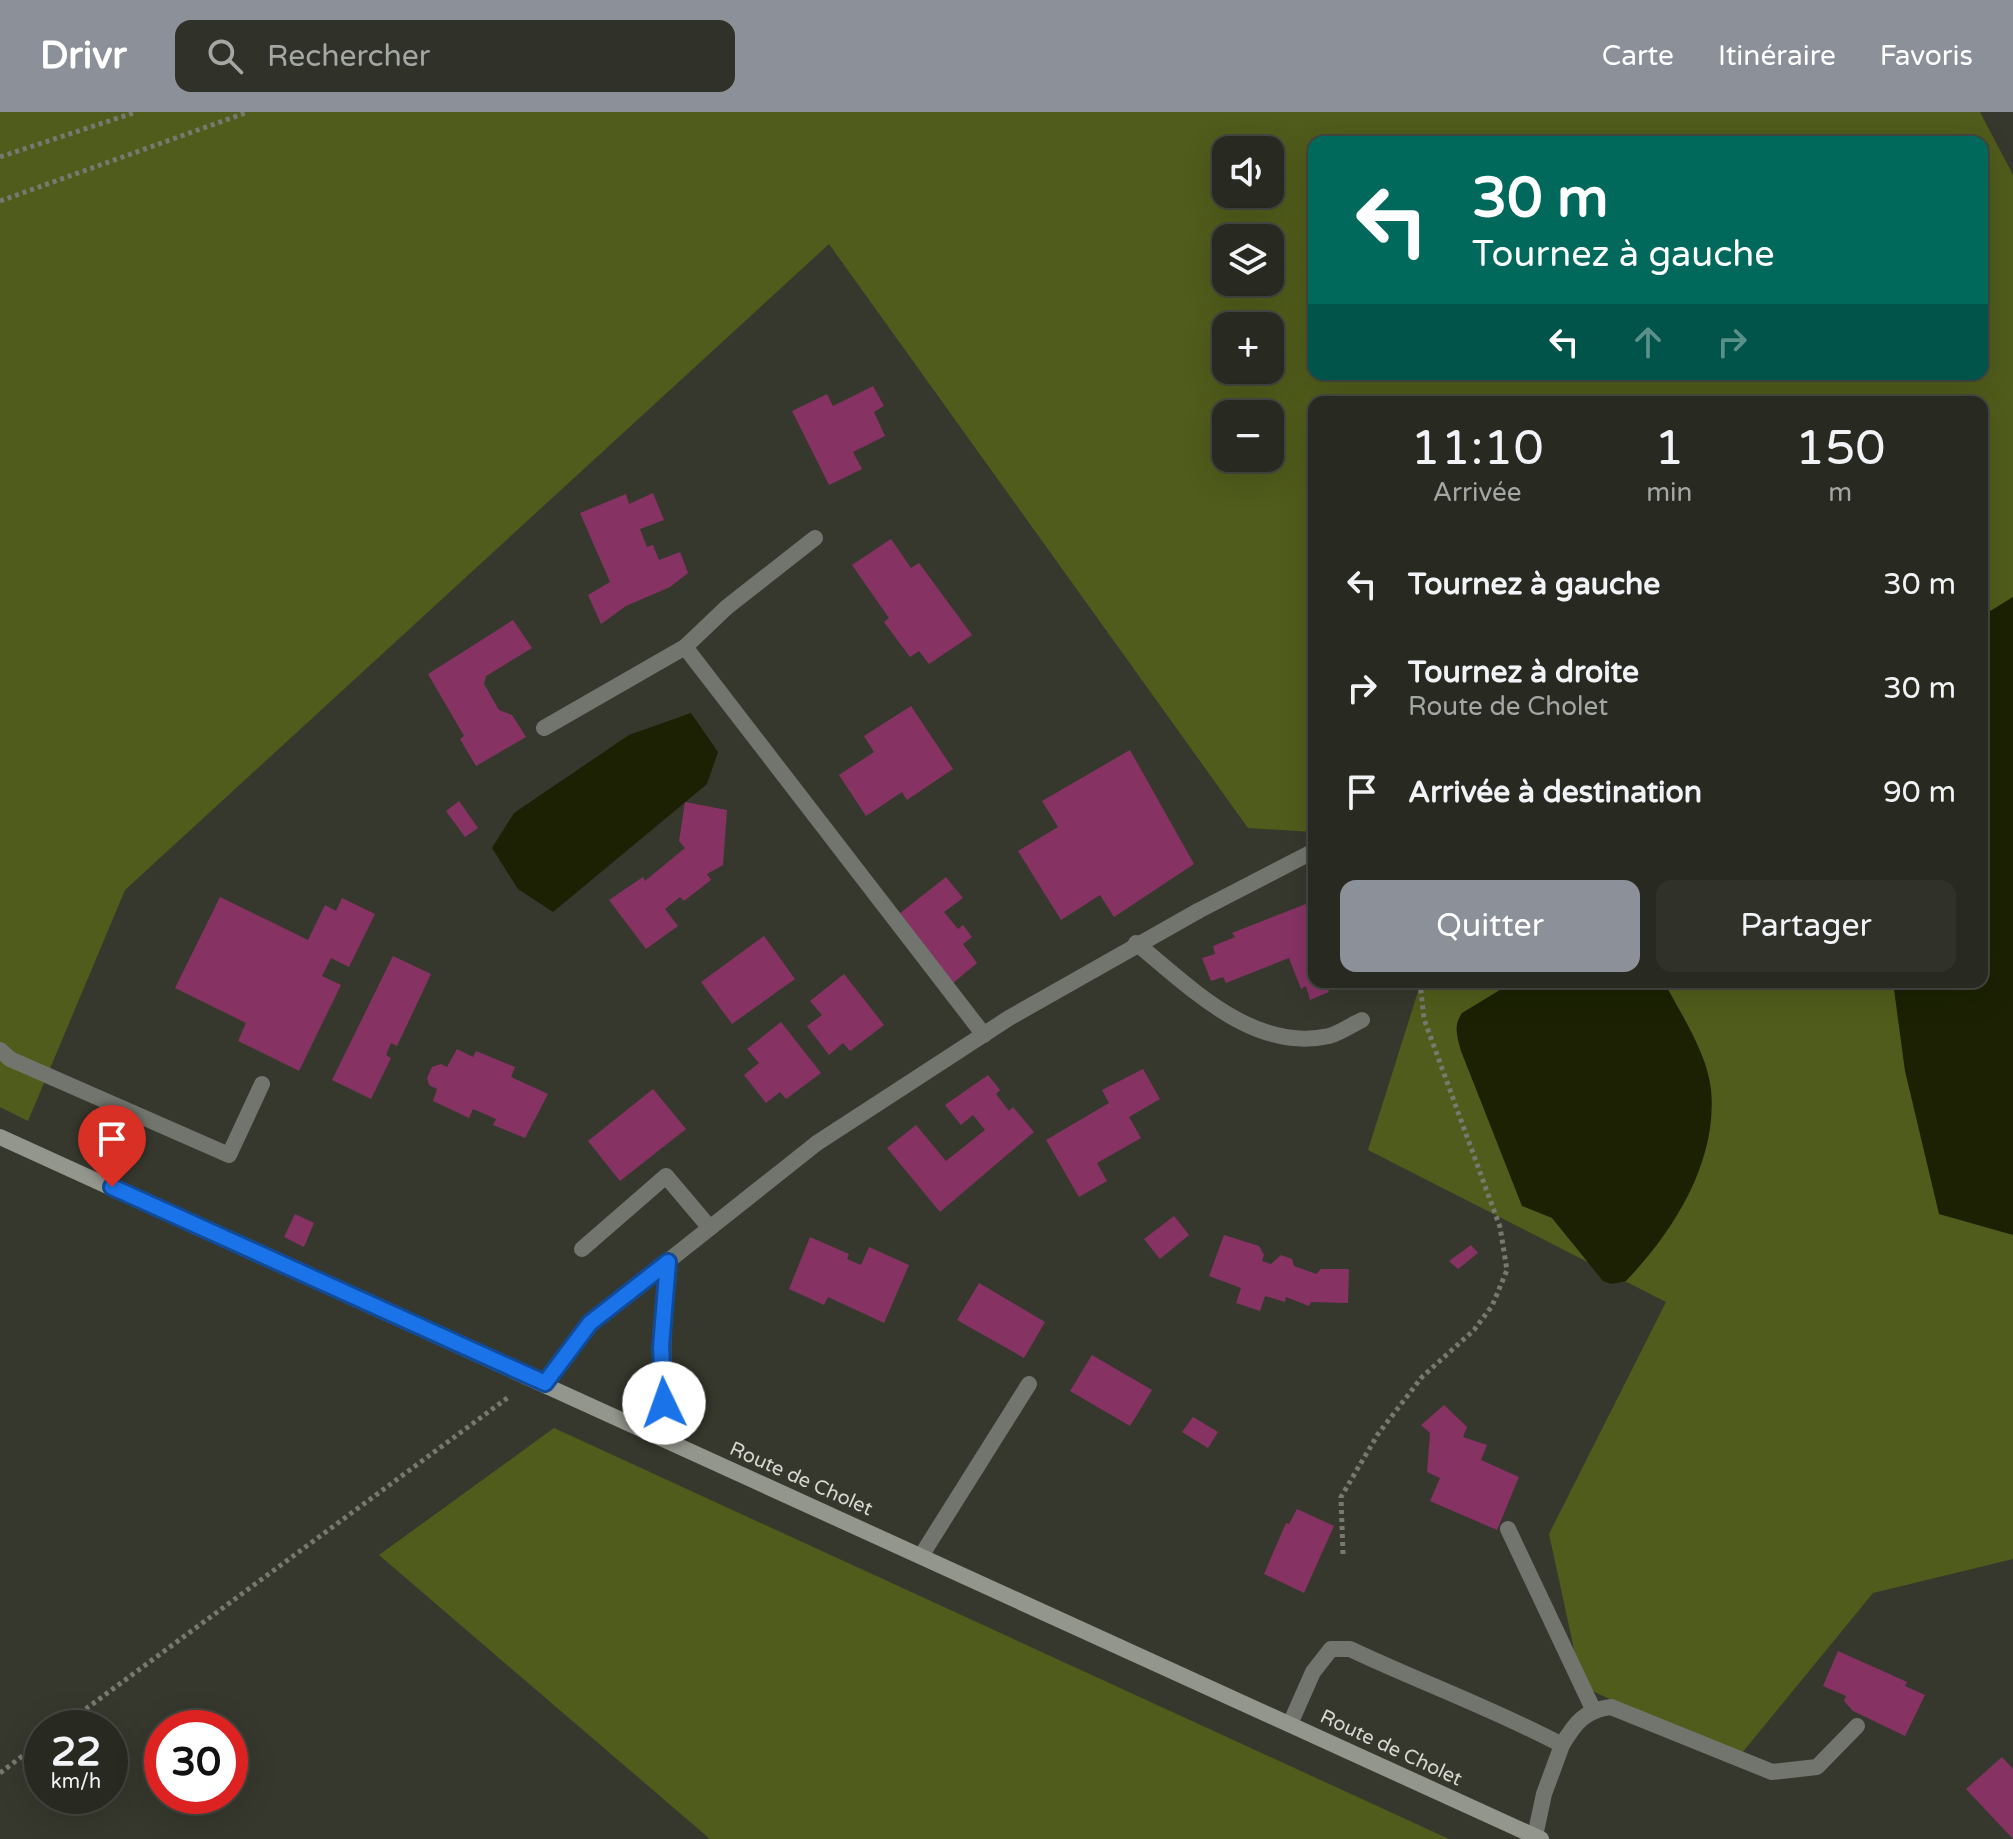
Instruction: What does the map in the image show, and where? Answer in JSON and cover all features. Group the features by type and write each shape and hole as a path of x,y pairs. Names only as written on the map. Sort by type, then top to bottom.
{"main road":[{"name":"Route de Cholet","path":"0,1137 1538,1838"}],"street":[{"path":"544,728 685,647 727,607 815,538"},
{"path":"685,647 984,1035"},
{"path":"538,1380 590,1323 817,1143 984,1035 1136,943 1308,854"},
{"path":"1136,943 1210,1003 1256,1029 1293,1039 1331,1036 1362,1020"},
{"path":"0,1050 10,1059 229,1155 262,1084"},
{"path":"582,1249 666,1176 710,1228"},
{"path":"668,1262 661,1347 664,1403 675,1444"},
{"path":"921,1556 1029,1384"},
{"path":"1508,1529 1593,1709"},
{"path":"1290,1724 1313,1672 1331,1649 1350,1649 1464,1702 1511,1718 1562,1745"},
{"path":"1538,1838 1544,1794 1562,1745 1576,1722 1593,1709 1611,1707 1772,1772 1817,1767 1857,1726"}],"path":[{"path":"0,157 136,112"},
{"path":"0,201 248,112"},
{"path":"1343,1554 1341,1497 1378,1434 1422,1377 1474,1330 1492,1306 1507,1270 1500,1227 1424,1019 1421,988"},
{"path":"85,1710 538,1380"},
{"path":"0,1773 24,1755"}],"green space":[{"path":"0,112 1980,112 2013,175 2013,1559 1873,1593 1737,1759 1582,1686 1549,1534 1666,1302 1368,1150 1419,988 1988,988 1988,396 1308,396 1308,832 1248,828 829,244 125,890 28,1121 0,1107"},
{"path":"554,1428 1449,1839 710,1839 379,1555"}],"shaded area":[{"path":"2013,597 2013,1235 1939,1214 1905,1071 1894,988 1988,988 1988,612"},
{"path":"691,713 718,752 707,784 553,912 518,889 492,848 514,813 629,735"},
{"path":"1503,988 1667,988 1692,1034 1709,1075 1711,1116 1700,1168 1689,1193 1661,1240 1626,1281 1611,1284 1603,1281 1552,1218 1522,1206 1461,1051 1457,1027 1462,1013"}],"building":[{"path":"873,386 884,406 874,412 885,436 853,452 862,469 829,485 792,411 827,394 833,406"},
{"path":"653,493 664,520 640,529 647,547 653,545 659,560 680,552 688,573 670,587 626,606 601,624 588,595 610,582 580,513 626,494 629,504"},
{"path":"891,539 911,568 919,563 972,635 929,664 919,651 910,657 884,622 889,618 852,565"},
{"path":"513,620 532,648 486,676 484,684 499,710 512,715 526,737 476,766 460,739 464,736 428,674"},
{"path":"911,706 953,769 907,800 902,792 866,816 839,775 874,752 864,736"},
{"path":"1130,750 1194,864 1114,917 1100,895 1061,920 1018,851 1058,827 1042,801"},
{"path":"459,801 478,828 465,837 446,811"},
{"path":"685,802 727,810 723,865 707,874 711,880 684,901 680,897 665,909 678,926 646,949 609,900 643,877 645,881 685,848 679,841"},
{"path":"946,877 963,898 944,912 958,929 963,925 972,937 963,944 977,963 953,983 899,914"},
{"path":"220,897 308,940 325,905 336,911 342,898 375,914 349,967 331,958 322,976 341,985 299,1071 238,1041 246,1023 175,988"},
{"path":"1308,903 1308,988 1327,988 1329,992 1310,1000 1306,986 1301,989 1289,958 1226,983 1223,977 1211,981 1202,958 1215,954 1213,946 1235,937 1232,933"},
{"path":"764,936 795,979 732,1024 701,982"},
{"path":"393,956 431,974 397,1046 391,1043 386,1055 391,1058 371,1099 332,1080"},
{"path":"844,974 884,1025 850,1051 843,1043 829,1055 807,1026 822,1015 810,1001"},
{"path":"781,1022 821,1073 786,1099 780,1092 766,1103 744,1075 759,1063 747,1049"},
{"path":"457,1049 473,1057 476,1051 515,1067 511,1077 548,1094 525,1138 493,1125 496,1119 473,1109 469,1118 433,1101 437,1089 429,1085 427,1078 432,1067 441,1064 447,1067"},
{"path":"1143,1069 1160,1099 1129,1117 1141,1138 1097,1163 1107,1181 1079,1197 1046,1140 1109,1103 1102,1090"},
{"path":"988,1075 1000,1090 996,1094 1009,1111 1013,1107 1034,1132 940,1212 887,1148 916,1125 946,1161 985,1130 973,1115 961,1125 945,1105"},
{"path":"653,1089 686,1129 620,1181 588,1141"},
{"path":"295,1214 314,1223 304,1247 284,1237"},
{"path":"1174,1216 1189,1235 1160,1259 1144,1239"},
{"path":"1224,1235 1259,1246 1264,1255 1262,1261 1271,1264 1281,1255 1292,1259 1294,1266 1316,1274 1321,1269 1349,1269 1348,1303 1311,1302 1309,1306 1286,1297 1285,1302 1265,1296 1260,1311 1236,1303 1241,1288 1209,1276"},
{"path":"810,1237 849,1254 847,1259 861,1265 869,1247 909,1265 884,1323 828,1297 824,1305 789,1289"},
{"path":"1471,1245 1478,1253 1458,1269 1449,1261"},
{"path":"979,1283 1045,1322 1024,1358 957,1320"},
{"path":"1092,1355 1152,1390 1130,1426 1070,1391"},
{"path":"1444,1405 1467,1427 1463,1437 1487,1445 1481,1460 1519,1477 1497,1530 1430,1501 1440,1478 1427,1472 1430,1433 1421,1425"},
{"path":"1193,1417 1218,1432 1208,1448 1182,1432"},
{"path":"1297,1509 1334,1526 1304,1593 1264,1574 1286,1523 1289,1524"},
{"path":"1838,1651 1907,1682 1905,1686 1925,1695 1905,1736 1853,1711 1844,1701 1846,1696 1823,1686"},
{"path":"2002,1757 2013,1769 2013,1839 1966,1789"}],"route":[{"path":"112,1187 545,1383 590,1323 668,1262 661,1347 664,1403"}]}
